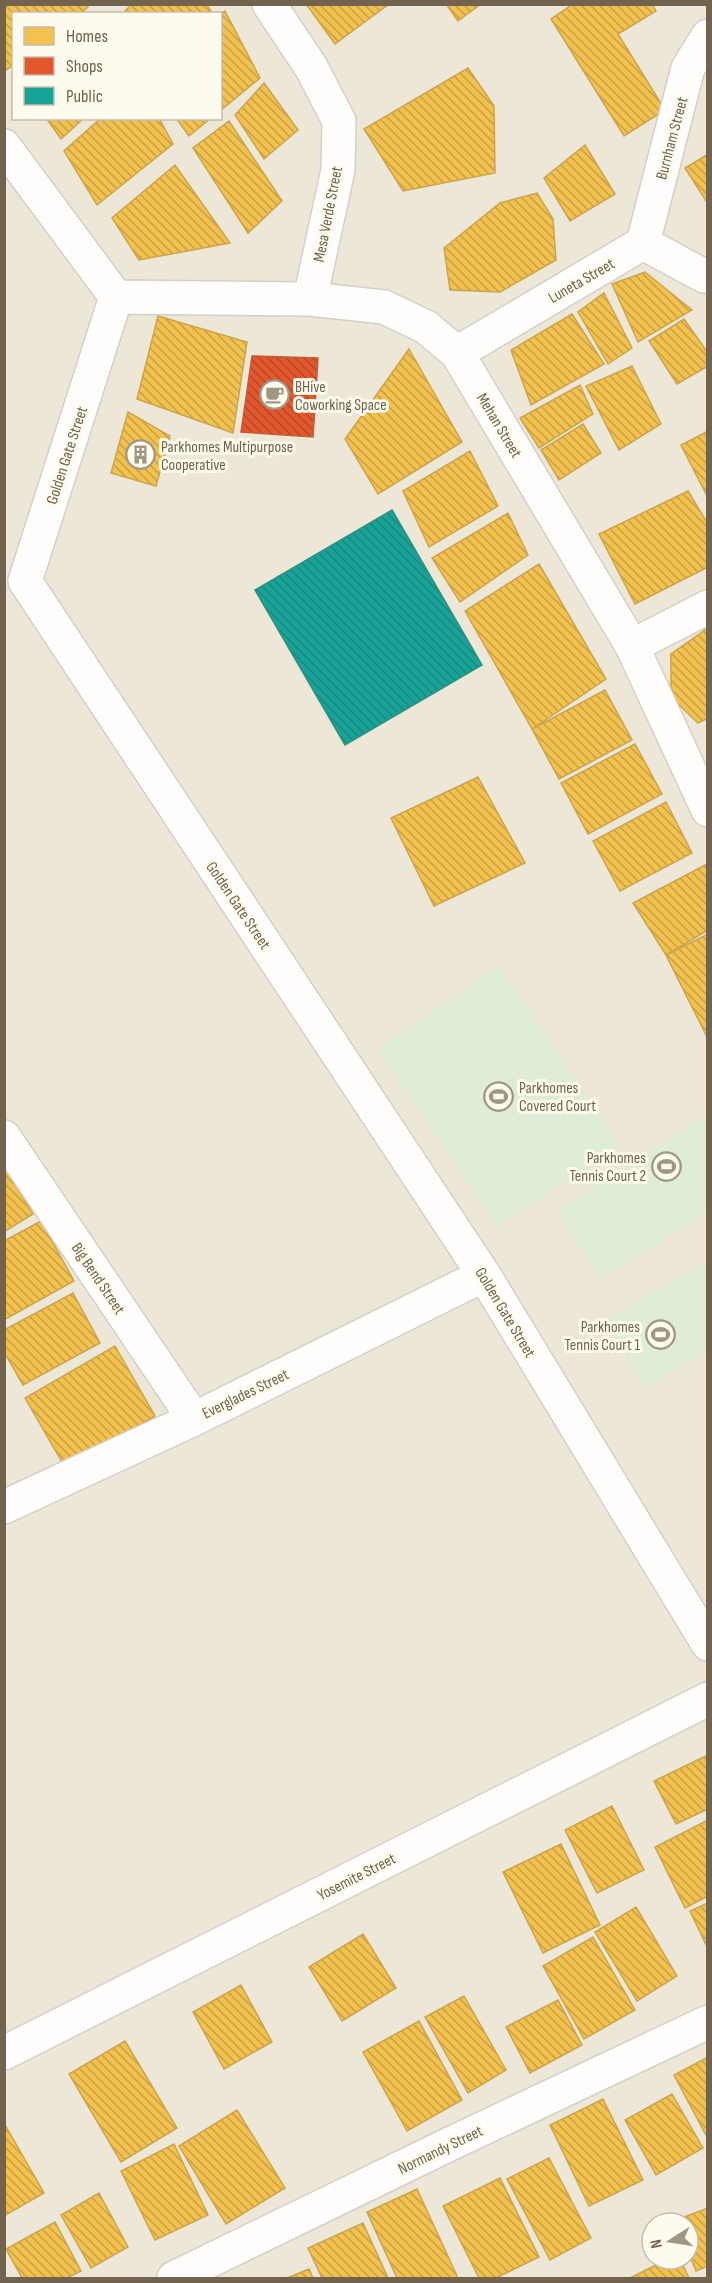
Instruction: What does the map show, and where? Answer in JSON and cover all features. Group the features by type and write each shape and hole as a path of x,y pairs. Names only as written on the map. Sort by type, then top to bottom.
{"street":[{"name":"Mesa Verde Street","path":"269,4 311,67 339,121 338,170 310,298"},
{"name":"Burnham Street","path":"643,243 688,68 708,36"},
{"path":"4,146 117,297"},
{"path":"643,243 704,276 708,275"},
{"name":"Luneta Street","path":"457,353 643,243"},
{"name":"Mehan Street","path":"117,297 310,298 384,307 426,327 457,353 632,646 708,810"},
{"name":"Golden Gate Street","path":"117,297 15,577 484,1275 708,1644"},
{"path":"632,646 708,607"},
{"name":"Big Bend Street","path":"4,1137 194,1419"},
{"name":"Everglades Street","path":"4,1507 194,1419 484,1275"},
{"name":"Yosemite Street","path":"4,2052 708,1699"},
{"name":"Normandy Street","path":"174,2278 708,2022"}],"shaded area":[{"path":"5,5 707,5 707,2278 5,2278"}],"green space":[{"name":"Parkhomes Covered Court","path":"499,966 619,1144 498,1227 377,1049"},
{"name":"Parkhomes Tennis Court 2","path":"704,1117 708,1122 707,1212 600,1280 557,1210"},
{"name":"Parkhomes Tennis Court 1","path":"707,1261 707,1351 644,1388 605,1320"}],"building: Homes":[{"path":"4,4 87,4 88,7 82,12 12,12 12,66 6,70 4,67"},
{"path":"132,4 206,4 212,12 124,12"},
{"path":"306,4 389,4 335,44"},
{"path":"446,4 481,4 458,21"},
{"path":"573,4 652,4 656,11 618,34 665,110 624,136 551,19"},
{"path":"225,11 260,78 222,109 222,13"},
{"path":"468,68 494,106 495,173 403,191 364,129"},
{"path":"264,83 298,130 264,159 235,115"},
{"path":"47,120 82,120 61,139"},
{"path":"99,120 160,120 173,144 97,205 64,151"},
{"path":"177,120 209,120 189,136"},
{"path":"229,121 282,201 248,233 193,148"},
{"path":"585,145 615,194 570,221 544,178"},
{"path":"708,154 708,204 685,168"},
{"path":"175,165 230,243 139,260 112,218"},
{"path":"537,193 553,219 556,260 500,292 450,290 444,248 500,203"},
{"path":"645,272 692,310 638,342 612,284"},
{"path":"604,293 632,348 608,364 578,312"},
{"path":"572,314 604,364 531,405 511,350"},
{"path":"158,316 247,342 233,433 137,399"},
{"path":"684,319 708,353 708,366 677,384 649,341"},
{"path":"409,349 462,442 378,494 345,439"},
{"path":"632,366 661,424 619,450 586,386"},
{"path":"580,385 593,414 539,448 520,418"},
{"name":"Parkhomes Multipurpose Cooperative","path":"128,412 170,436 156,486 111,473"},
{"path":"583,424 601,453 559,480 541,450"},
{"path":"708,431 708,498 681,445"},
{"path":"470,451 498,506 429,547 403,491"},
{"path":"688,491 708,524 708,567 635,604 599,534"},
{"path":"508,513 528,555 460,602 432,558"},
{"path":"539,564 606,679 532,729 465,611"},
{"path":"708,628 708,718 698,723 671,697 671,654"},
{"path":"605,690 632,740 559,779 532,729"},
{"path":"635,744 662,794 588,834 561,783"},
{"path":"478,777 525,863 434,906 391,818"},
{"path":"666,802 692,853 620,891 593,841"},
{"path":"707,864 708,930 666,955 633,903"},
{"path":"708,934 708,1039 666,955"},
{"path":"4,1166 33,1214 4,1232"},
{"path":"41,1221 74,1281 4,1320 4,1241"},
{"path":"73,1293 100,1343 23,1385 4,1352 4,1330"},
{"path":"115,1346 155,1416 66,1469 25,1398"},
{"path":"708,1755 708,1809 676,1824 654,1781"},
{"path":"612,1806 644,1870 597,1893 565,1830"},
{"path":"708,1820 708,1896 685,1908 655,1847"},
{"path":"561,1844 600,1925 543,1953 503,1872"},
{"path":"708,1903 708,1949 690,1911"},
{"path":"636,1907 677,1976 637,2001 595,1932"},
{"path":"363,1934 396,1988 342,2021 309,1967"},
{"path":"593,1937 635,2010 584,2039 543,1966"},
{"path":"241,1985 272,2042 224,2069 193,2012"},
{"path":"464,1996 506,2070 468,2093 425,2017"},
{"path":"558,2000 582,2045 530,2073 506,2027"},
{"path":"419,2021 462,2100 407,2131 363,2052"},
{"path":"125,2041 177,2128 121,2162 69,2074"},
{"path":"708,2057 708,2139 674,2075"},
{"path":"672,2094 703,2148 656,2175 625,2120"},
{"path":"603,2099 643,2180 589,2206 550,2125"},
{"path":"237,2110 285,2188 226,2224 179,2146"},
{"path":"4,2123 44,2193 4,2216"},
{"path":"174,2144 208,2215 155,2240 121,2171"},
{"path":"549,2158 591,2238 550,2260 507,2179"},
{"path":"500,2178 539,2257 496,2278 479,2278 443,2206"},
{"path":"417,2189 458,2278 397,2278 367,2212"},
{"path":"99,2193 128,2247 91,2268 61,2215"},
{"path":"708,2208 708,2266 700,2269 700,2211"},
{"path":"55,2222 81,2271 67,2278 22,2278 6,2249"},
{"path":"363,2223 388,2278 322,2278 308,2248"},
{"path":"309,2269 313,2278 287,2278"},
{"path":"644,2271 686,2271 689,2278 630,2278"}],"building: Shops":[{"path":"252,356 318,358 313,437 241,432"}],"building: Public":[{"path":"392,510 482,665 345,745 255,590"}],"place":[{"name":"BHive Coworking Space","path":"274,395"},
{"name":"Parkhomes Multipurpose Cooperative","path":"140,455"},
{"name":"Parkhomes Covered Court","path":"498,1096"},
{"name":"Parkhomes Tennis Court 2","path":"667,1166"},
{"name":"Parkhomes Tennis Court 1","path":"661,1335"}]}
